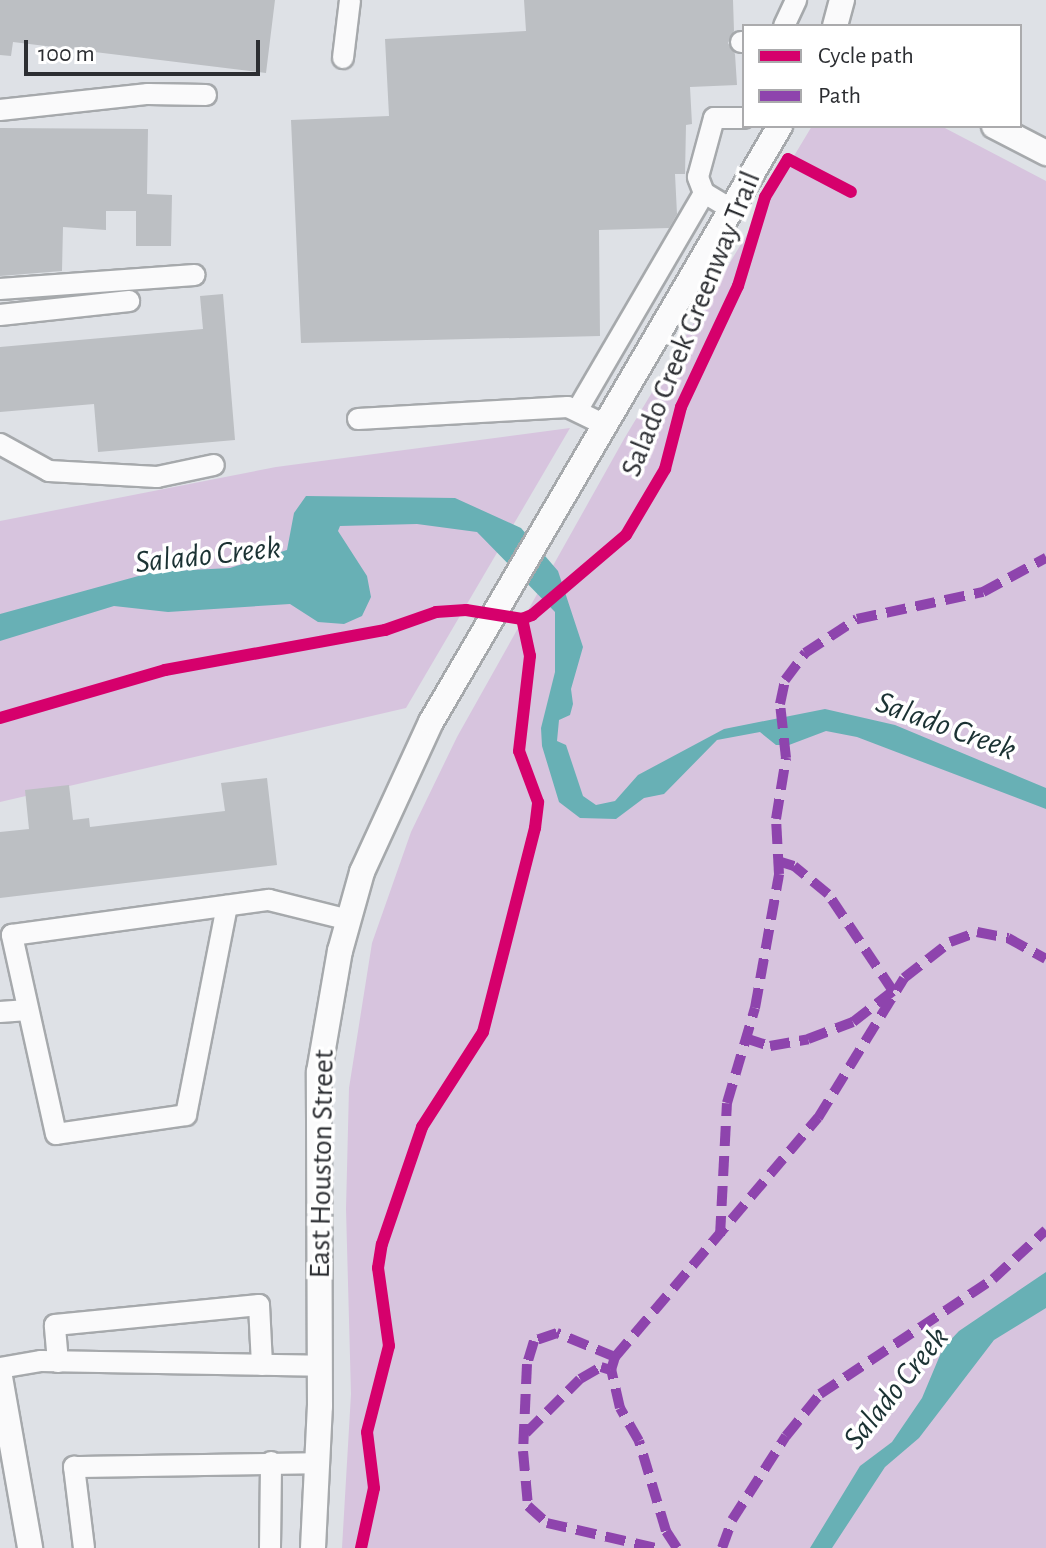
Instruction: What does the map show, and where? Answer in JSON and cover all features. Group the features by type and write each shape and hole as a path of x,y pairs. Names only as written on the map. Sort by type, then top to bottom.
{"main road":[{"path":"836,24 842,0"},
{"name":"East Houston Street","path":"313,1548 319,1463 319,1072 349,920 388,807 431,722 607,426 731,209 773,128"},
{"path":"998,128 1046,153"},
{"path":"0,1377 30,1548"}],"lane":[{"path":"343,58 350,0"},
{"path":"785,24 796,0"},
{"path":"0,110 148,94 206,95"},
{"path":"731,209 704,193 698,177 714,118 742,118"},
{"path":"578,409 704,193"},
{"path":"0,289 194,275"},
{"path":"0,315 129,301"},
{"path":"358,419 578,409 607,426"},
{"path":"0,444 49,471 157,477 214,465"},
{"path":"227,906 186,1115 56,1134 12,935 269,900 349,920"},
{"path":"0,1012 28,1010"},
{"path":"58,1362 55,1325 259,1305 262,1365"},
{"path":"0,1368 58,1362 320,1366"},
{"path":"270,1548 271,1462"},
{"path":"84,1548 74,1467 319,1463"}],"shaded area":[{"path":"811,128 945,128 1046,181 1046,1548 342,1548 351,1394 346,1209 349,1088 372,943 411,832 457,737 624,439"},
{"path":"570,428 406,708 0,802 0,521 276,467"}],"water":[{"path":"306,496 455,498 521,528 558,571 583,647 571,689 573,704 570,715 559,720 557,741 566,745 583,796 596,805 615,801 638,775 724,729 825,709 895,725 1046,788 1046,809 857,737 826,731 789,745 776,745 760,732 717,740 664,794 644,798 616,819 580,818 559,802 542,746 541,728 555,672 555,612 477,532 417,524 340,526 338,531 367,576 371,597 362,616 344,624 318,622 290,604 168,612 114,606 0,641 0,614 153,572 230,568 287,550 294,513"},
{"path":"1046,1272 1046,1308 994,1340 919,1438 885,1467 832,1548 810,1548 860,1466 892,1442 922,1398 943,1348 959,1331"}],"building":[{"path":"0,0 275,0 266,73 13,42 11,56 0,55"},
{"path":"524,0 733,0 734,31 728,43 735,54 737,85 690,87 692,124 686,125 685,174 675,174 677,214 669,228 599,230 600,336 301,343 291,120 389,116 385,39 526,31"},
{"path":"0,128 148,129 147,194 172,195 171,246 136,246 136,211 106,211 106,230 63,227 62,271 0,276"},
{"path":"223,294 235,440 98,452 94,404 0,412 0,347 203,329 200,296"},
{"path":"267,778 277,865 0,898 0,832 29,829 25,790 69,785 73,820 89,818 90,827 225,811 221,783"}],"marked path":[{"path":"720,1236 727,1103 755,1008 779,874 776,819 786,758 780,704 785,680 805,653 857,619 983,592 1046,558"},
{"path":"745,1038 770,1046 808,1039 853,1022 893,991 828,894 794,866 778,861"},
{"path":"677,1548 666,1531 639,1441 620,1408 611,1370 615,1357 818,1118 904,978 950,942 977,932 1008,938 1046,959"},
{"path":"722,1548 732,1520 786,1436 820,1394 993,1279 1046,1230"},
{"path":"615,1357 557,1333 534,1341 527,1364 523,1451 528,1506 547,1523 655,1548"},
{"path":"526,1433 580,1379 601,1367 611,1370"}],"cycle path":[{"name":"Salado Creek Greenway Trail","path":"0,718 165,670 385,630 436,612 466,610 522,619 532,615 626,535 665,469 681,407 738,286 765,197 788,159 851,192"},
{"path":"361,1548 374,1488 367,1432 389,1346 378,1268 382,1244 422,1127 483,1032 535,828 538,802 519,751 530,656 522,619"}],"water label":[{"name":"Salado Creek","path":"208,555"},
{"name":"Salado Creek","path":"946,726"},
{"name":"Salado Creek","path":"896,1388"}]}
